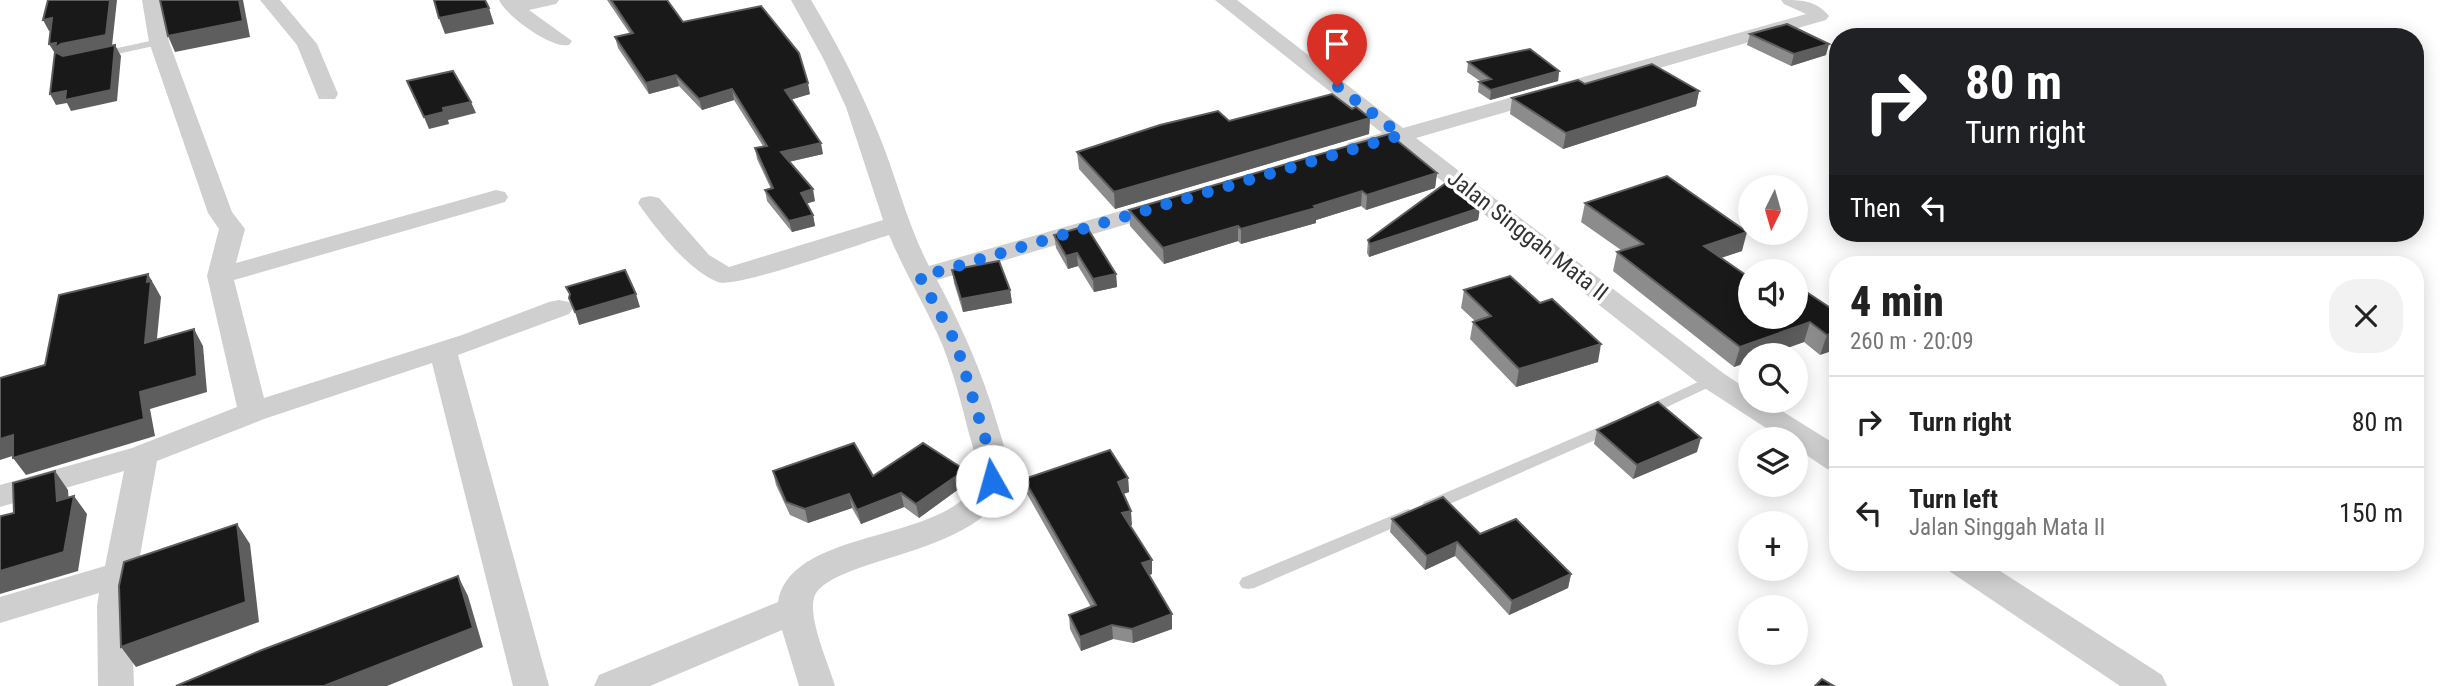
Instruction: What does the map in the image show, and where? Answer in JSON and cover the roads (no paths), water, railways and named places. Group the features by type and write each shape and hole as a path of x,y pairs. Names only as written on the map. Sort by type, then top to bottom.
{"street":[{"path":"152,0 159,42 220,212 232,229 220,276 253,412"},
{"path":"270,0 307,44 327,94"},
{"path":"511,4 549,0"},
{"path":"801,0 831,53 864,124 897,224 936,273 990,454 992,481 985,497 964,514 930,530 834,564 811,576 797,592 796,609 817,686"},
{"name":"Jalan Singgah Mata II","path":"1225,0 1713,380 1829,455"},
{"path":"1335,155 1819,16 1812,9 1791,0"},
{"path":"511,4 562,41"},
{"path":"220,276 496,197"},
{"path":"936,273 1190,198"},
{"path":"650,204 700,260 726,276 897,224"},
{"path":"0,496 143,455 253,412 443,351 559,308"},
{"path":"443,351 531,686"},
{"path":"116,686 114,606 143,455"},
{"path":"1975,571 2149,686"},
{"path":"0,610 121,574"},
{"path":"612,686 796,609"}],"lane":[{"path":"81,59 159,42"},
{"path":"1248,583 1564,449 1713,380"}]}
